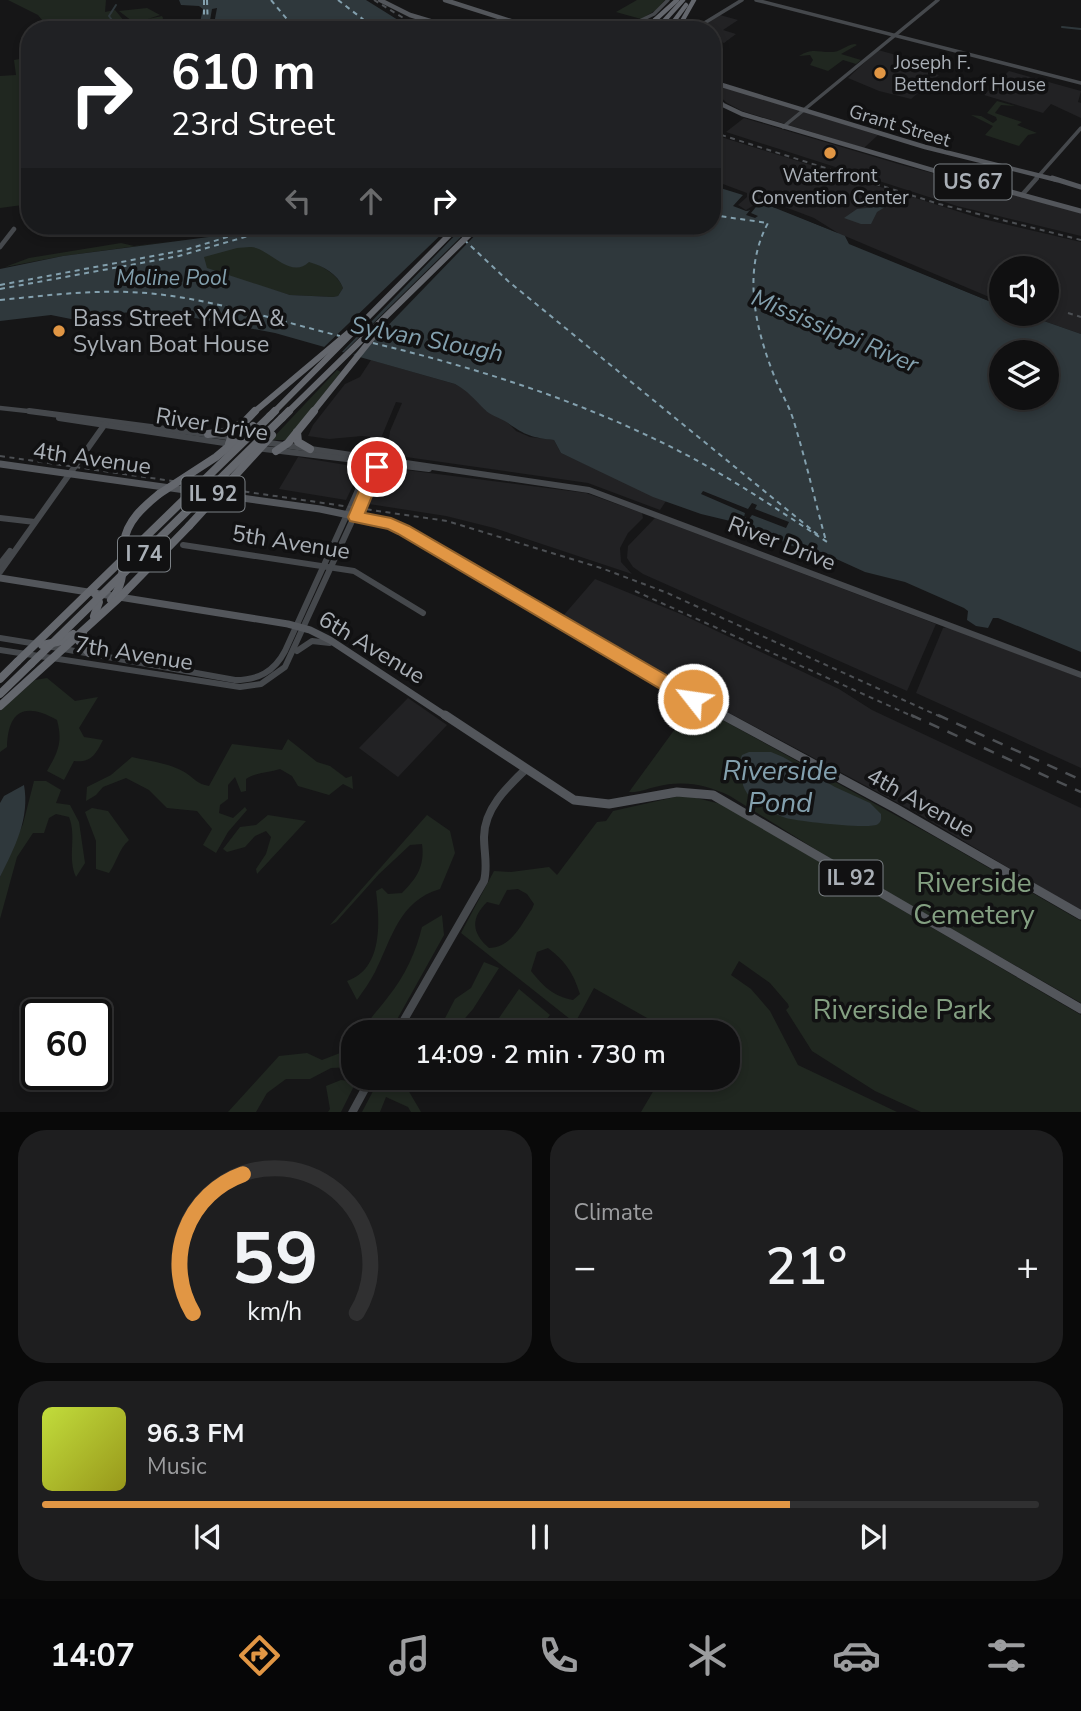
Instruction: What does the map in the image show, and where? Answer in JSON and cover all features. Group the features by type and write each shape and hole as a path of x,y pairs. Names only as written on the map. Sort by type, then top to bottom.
{"highway":[{"path":"653,21 677,0"},
{"path":"664,21 683,0"},
{"path":"679,21 692,0"},
{"path":"42,645 68,638 117,596 125,577 124,543 129,526 137,513 159,494 216,457 289,398 449,235"},
{"path":"89,653 79,641 86,629 189,526 300,401 469,235"},
{"path":"276,451 286,446 298,432 405,298"},
{"path":"208,435 228,430 246,419 374,311"},
{"name":"I 74","path":"0,678 268,415"},
{"name":"I 74","path":"0,694 285,418"},
{"path":"230,441 246,419"},
{"path":"298,432 298,442 313,453"},
{"path":"94,616 99,602 95,593"},
{"path":"0,706 86,629"}],"main road":[{"path":"380,0 431,21"},
{"path":"445,0 511,21"},
{"name":"Grant Street","path":"722,85 962,158 1039,174 1081,187"},
{"name":"US 67","path":"721,103 742,114 783,127 1081,211"},
{"name":"4th Avenue","path":"0,464 391,524 693,699 895,808 1081,915"},
{"name":"6th Avenue","path":"0,578 300,627 324,636 574,800 613,806 675,790 704,792 722,798 856,881 1081,1009"}],"street":[{"path":"642,21 658,12 668,0"},
{"path":"708,21 742,0"},
{"path":"757,0 1081,83"},
{"path":"783,127 938,0"},
{"path":"1021,195 1081,128"},
{"path":"0,247 14,229"},
{"name":"River Drive","path":"0,408 208,435 276,451 376,460 598,492 1081,675"},
{"path":"0,572 106,422"},
{"name":"River Drive","path":"106,422 230,441 286,446 313,453"},
{"path":"313,453 359,465 363,471 351,516"},
{"path":"360,483 376,460"},
{"path":"285,667 326,566 376,460"},
{"path":"0,518 35,522"},
{"path":"0,564 28,532"},
{"name":"5th Avenue","path":"183,545 356,572 423,613"},
{"path":"260,681 278,665 300,627"},
{"name":"7th Avenue","path":"0,638 235,680 260,681"},
{"path":"260,681 285,667 302,645 310,641 325,641 348,652"},
{"name":"7th Avenue","path":"0,650 240,687 260,681"},
{"path":"404,1020 484,881 488,867 484,840 487,820 495,805 526,769"},
{"path":"352,1112 364,1090"}],"shaded area":[{"path":"720,15 738,20 723,30 736,34 724,43 721,42 721,21 711,21"},
{"path":"878,50 925,63 915,68 939,75 911,99 879,91 848,78"},
{"path":"1009,71 1081,91 1078,102 1081,103 1081,118 1051,104 1043,113 984,95"},
{"path":"724,87 878,135 864,148 742,111 721,98 721,89"},
{"path":"744,118 902,165 1081,213 1081,236 957,206 726,132"},
{"path":"721,137 979,218 1081,242 1081,334 1058,326 1059,256 989,256 989,301 854,245 814,222 748,211 735,206 721,192"},
{"path":"371,360 455,384 470,392 485,410 506,421 516,431 530,437 554,440 561,453 666,501 660,510 588,483 399,456 388,447 390,431 402,403 396,402 381,438 362,436 329,439 308,436 313,425 345,384 360,377"},
{"path":"298,457 352,466 357,477 346,500 279,489"},
{"path":"390,468 586,493 642,513 643,518 628,533 620,548 621,562 632,574 494,528 446,516 369,504 381,472"},
{"path":"655,518 936,624 907,691 643,574 633,567 627,558 628,546"},
{"path":"595,579 683,615 839,689 872,710 1081,808 1081,911 915,812 694,694 563,616"},
{"path":"947,627 1081,678 1081,768 916,693 943,628"},
{"path":"408,698 447,725 398,777 359,748"}],"green space":[{"path":"8,0 106,0 105,12 115,10 124,21 43,21 38,15"},
{"path":"637,0 665,0 656,10 641,19 616,12"},
{"path":"147,8 160,15 148,19 163,18 162,21 132,21 119,11"},
{"path":"857,45 841,54 861,60 856,64 843,60 828,71 810,65 813,60 810,55 799,56 812,51 836,51"},
{"path":"21,59 21,205 0,208 0,76 16,75 14,60"},
{"path":"997,101 1015,106 1001,105 995,113 1022,122 1017,125 1037,133 1028,135 1019,146 985,135 993,126 971,115 981,116 993,123 997,120 996,117 987,113"},
{"path":"182,240 63,256 5,267 29,258 121,243 134,246"},
{"path":"253,242 317,264 338,279 343,288 338,296 333,297 290,295 207,270 200,256"},
{"path":"337,370 341,372 287,440 271,440"},
{"path":"47,678 75,701 98,697 79,728 84,737 103,740 92,756 85,761 74,761 64,780 47,771 57,752 60,735 57,720 46,714 27,711 15,717 8,734 7,747 0,752 0,711 35,680"},
{"name":"Riverside Park","path":"697,706 1081,921 1081,1003 852,872 730,796 702,786 684,784 629,792 691,707"},
{"path":"288,739 317,762 330,766 346,778 352,776 353,789 343,784 329,795 298,786 292,776 280,769 246,779 246,791 241,792 235,777 228,785 228,799 220,805 219,813 233,818 245,807 247,810 228,832 216,853 203,845 212,829 197,811 167,808 149,790 126,778 103,787 86,801 87,787 111,775 132,757 173,767 209,786 232,744 282,750"},
{"path":"34,781 46,781 61,790 56,803 70,805 79,822 85,863 76,877 72,862 69,817 56,814 49,818 44,833 33,833 17,857 0,919 0,877 23,824"},
{"name":"Riverside Park","path":"684,795 721,804 1081,1015 1081,1112 921,1112 875,1091 812,1051 786,1010 788,1004 770,983 739,961 731,975 751,989 770,1011 798,1065 897,1112 641,1112 654,1090 740,1090 740,1020 651,1020 594,988 577,1020 571,1020 461,933 494,871 511,872 549,867 557,875 597,822 606,821 613,811","holes":["518,889 527,894 534,904 519,928 509,940 489,948 479,937 475,926 482,908 487,902 499,905 507,890","548,948 564,962 580,994 573,1000 549,990 531,971 537,952"]},
{"path":"92,808 108,811 129,840 109,873 96,869 96,841 85,812"},
{"path":"268,815 306,821 257,874 256,869 266,854 271,837 266,831 255,836 245,847 227,852 223,849 240,827 256,825"},
{"path":"427,815 450,831 455,853 440,889 415,902 398,922 373,976 357,1000 347,981 359,975 373,955 378,930 376,891 382,888 388,894 402,893 419,871 422,844 410,845 379,874 336,922 330,925"},
{"path":"442,915 444,935 397,1020 370,1020 405,972 422,927"},
{"path":"484,962 499,968 463,1020 444,1020 455,999 471,988"},
{"path":"519,989 550,1015 546,1020 499,1018"},
{"path":"307,1053 322,1060 341,1053 341,1068 331,1068 310,1079 286,1079 267,1093 256,1112 228,1112 279,1056"},
{"path":"341,1080 341,1090 352,1090 341,1112 328,1112 330,1109 326,1086"},
{"path":"374,1090 408,1090 421,1112 411,1112 408,1107 386,1097 380,1112 362,1112"}],"water":[{"path":"179,0 366,0 400,21 215,21 217,8 212,9 210,21 200,21 203,9 199,6 181,5"},
{"path":"721,186 744,195 735,205 748,211 760,201 845,236 849,243 989,301 989,326 1058,326 1081,334 1081,652 998,618 993,618 988,628 976,626 967,620 968,611 964,608 905,582 865,572 821,552 792,546 751,526 701,514 653,497 561,453 554,440 535,437 519,430 487,411 455,384 275,333 158,311 117,313 109,317 76,320 51,315 0,321 0,269 63,256 224,235 721,235","holes":["237,248 256,248 289,266 296,268 309,262 325,268 343,288 338,296 333,297 290,295 207,268 204,257"]},
{"path":"877,200 890,204 877,212 871,224 861,224 844,218 857,209 875,207"},
{"name":"Riverside Pond","path":"749,752 771,752 783,757 835,787 870,803 881,814 880,822 872,826 818,823 786,818 767,810 750,797 743,785 743,769 738,765 742,755"},
{"path":"24,785 23,821 0,877 0,803 4,796"}],"pier":[{"path":"721,183 747,193 747,197 738,205 746,210 764,199 814,218 838,233 760,202 751,213 758,216 755,218 746,215 750,210 746,211 733,206 743,195 721,188"},
{"path":"441,235 455,235 339,355 321,350"},
{"path":"463,235 475,235 375,339 349,358 340,356"},
{"path":"845,236 989,297 989,301 849,244"},
{"path":"703,491 748,509 752,503 757,505 755,509 789,522 786,528 752,515 749,519 744,517 745,513 701,494"}],"waterway":[{"path":"113,21 109,16 116,5"},
{"path":"1062,27 1081,29"}],"ferry route":[{"path":"204,0 204,21"},
{"path":"207,0 208,21"},
{"path":"271,0 288,21"},
{"path":"338,0 365,21"},
{"path":"721,216 768,223 755,262 754,303 769,364 794,422 803,451 826,541"},
{"path":"0,285 185,250 234,235"},
{"path":"0,289 179,256 252,235"},
{"path":"459,235 508,281 818,535"},
{"path":"0,300 98,292 156,294 226,306 340,336"},
{"path":"373,343 450,363 564,400 601,415 713,469 827,542"}],"railway":[{"path":"374,0 408,21"},
{"path":"721,135 939,204 1081,240"},
{"path":"1068,313 1081,317"},
{"path":"0,456 447,521 601,568 665,592 941,717"},
{"path":"635,591 914,717"},
{"path":"911,715 1081,792"},
{"path":"938,715 1081,780"}],"place":[{"name":"Joseph F. Bettendorf House","path":"880,73"},
{"name":"Waterfront Convention Center","path":"830,153"},
{"name":"Bass Street YMCA & Sylvan Boat House","path":"59,331"}],"route":[{"path":"377,467 356,517 384,522 403,530 693,699"}],"water label":[{"name":"Moline Pool","path":"172,278"},
{"name":"Mississippi River","path":"835,331"},
{"name":"Sylvan Slough","path":"427,339"}],"park label":[{"name":"Riverside Cemetery","path":"974,898"}]}
